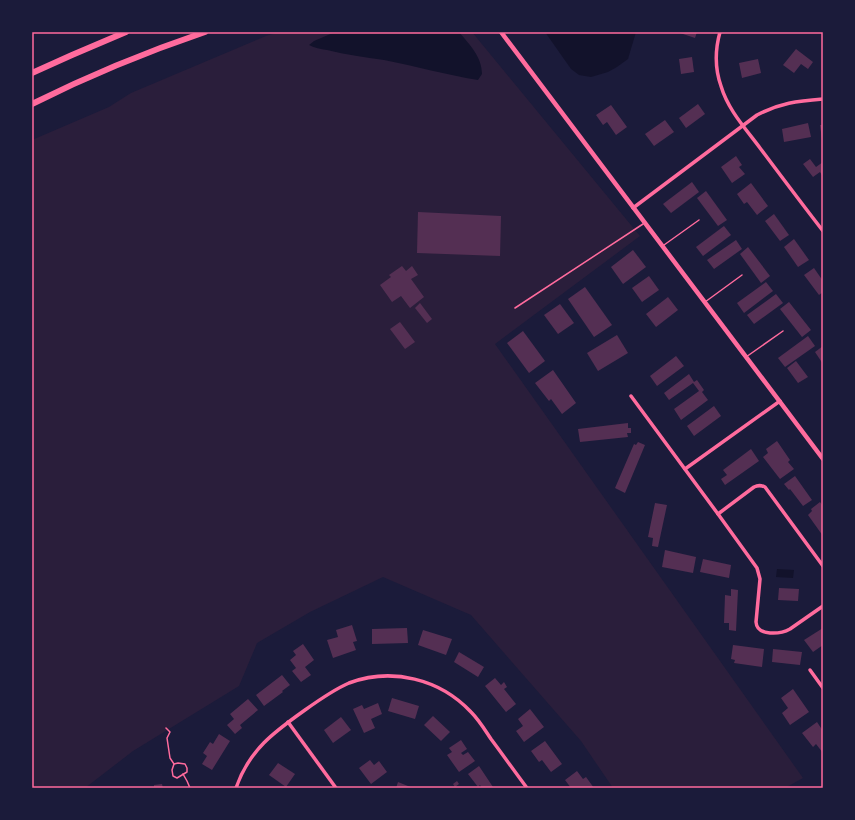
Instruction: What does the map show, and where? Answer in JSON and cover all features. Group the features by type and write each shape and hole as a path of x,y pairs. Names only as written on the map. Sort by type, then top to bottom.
{"highway":[{"path":"32,73 126,32"},
{"path":"32,104 123,62 205,32"}],"street":[{"path":"501,32 823,459"},
{"path":"720,32 716,51 716,64 721,87 728,104 823,231"},
{"path":"634,208 757,115 773,107 797,102 823,100"},
{"path":"631,396 686,469 757,568 760,579 756,625 759,629 774,633 790,630 823,606"},
{"path":"686,469 780,402"},
{"path":"718,514 754,487 765,487 823,566"},
{"path":"810,670 823,688"},
{"path":"236,788 245,767 255,752 268,738 288,722 337,689 359,680 383,676 408,677 420,680 442,689 453,696 471,712 527,788"},
{"path":"288,722 336,788"}],"lane":[{"path":"662,246 699,220"},
{"path":"515,308 645,223"},
{"path":"705,302 742,276"},
{"path":"746,356 782,331"}],"path":[{"path":"166,728 170,732 167,738 170,758 174,764"},
{"path":"174,764 185,764 187,772 177,778 173,776 172,770 174,764"},
{"path":"183,774 190,788"}],"shaded area":[{"path":"279,32 472,32 640,236 495,344 803,778 785,788 613,788 581,741 471,615 383,577 310,612 257,643 239,686 133,751 85,788 32,788 32,140 109,107 131,93 266,36"},
{"path":"335,32 459,32 478,57 482,74 478,80 454,76 309,45 314,41"},
{"path":"545,32 636,32 628,59 608,72 591,77 579,75 571,69"},
{"path":"777,569 794,570 793,578 776,577"}],"building":[{"path":"677,32 697,32 695,38"},
{"path":"796,49 813,62 808,69 801,64 794,73 783,65"},
{"path":"692,57 694,72 681,74 679,59"},
{"path":"758,59 761,73 742,78 739,63"},
{"path":"698,104 705,114 686,128 679,118"},
{"path":"611,105 627,127 616,135 607,122 603,125 596,115"},
{"path":"665,120 674,132 654,146 645,134"},
{"path":"808,123 811,137 784,142 782,129"},
{"path":"820,125 823,125 823,139 822,139"},
{"path":"736,156 742,165 739,167 745,174 732,183 721,167"},
{"path":"810,159 816,167 823,162 823,177 820,172 813,177 803,164"},
{"path":"692,182 699,192 671,213 663,204"},
{"path":"751,183 768,206 757,215 747,202 744,204 737,194"},
{"path":"706,191 727,220 718,226 697,198"},
{"path":"418,212 501,216 500,256 417,253"},
{"path":"774,214 789,235 780,241 765,221"},
{"path":"724,226 731,235 703,256 696,247"},
{"path":"794,239 809,260 798,267 784,247"},
{"path":"736,240 742,249 714,269 707,260"},
{"path":"748,247 770,276 761,283 740,254"},
{"path":"633,250 646,267 623,284 611,267"},
{"path":"402,266 406,271 412,266 418,275 411,279 424,297 410,308 401,296 392,302 380,285 391,277 389,275"},
{"path":"814,268 823,281 823,292 819,295 804,275"},
{"path":"649,276 659,290 642,302 632,288"},
{"path":"766,282 773,291 744,313 737,303"},
{"path":"585,287 612,325 594,337 568,299"},
{"path":"776,294 783,303 754,324 747,315"},
{"path":"668,297 678,310 656,327 646,314"},
{"path":"789,302 811,330 802,337 780,309"},
{"path":"420,303 432,319 427,323 415,308"},
{"path":"560,304 574,323 558,334 544,315"},
{"path":"400,322 415,342 405,349 390,329"},
{"path":"523,331 545,361 529,373 507,343"},
{"path":"617,335 628,353 598,371 587,353"},
{"path":"808,336 815,346 785,367 778,358"},
{"path":"823,346 823,364 815,352"},
{"path":"676,356 684,366 657,386 650,376"},
{"path":"796,361 808,377 798,383 787,368"},
{"path":"553,370 576,403 562,414 551,399 549,401 535,383"},
{"path":"689,374 694,382 697,380 704,390 702,392 708,400 681,420 674,409 699,391 693,383 669,400 664,393"},
{"path":"714,406 721,416 694,436 687,426"},
{"path":"628,423 628,428 631,428 631,433 627,433 628,437 580,442 578,429"},
{"path":"777,441 790,460 788,462 794,469 780,479 763,457 768,453 766,449"},
{"path":"638,442 645,445 625,493 615,488 634,444 636,445"},
{"path":"751,449 759,461 725,485 721,479 727,475 723,470"},
{"path":"795,476 812,500 803,506 790,489 789,490 784,484"},
{"path":"820,502 823,506 823,536 808,515 812,511 811,509"},
{"path":"655,503 667,505 658,547 652,546 653,538 648,537"},
{"path":"665,550 696,557 693,573 662,567"},
{"path":"703,559 731,565 729,578 700,572"},
{"path":"779,588 799,589 798,601 778,600"},
{"path":"731,589 738,590 736,631 729,630 729,623 724,623 725,595 731,596"},
{"path":"352,625 357,641 353,642 356,650 333,658 327,640 338,637 336,630"},
{"path":"407,628 408,643 372,644 372,629"},
{"path":"823,628 823,645 813,652 804,640"},
{"path":"423,630 452,639 446,655 418,645"},
{"path":"303,644 314,660 305,667 311,675 301,682 292,671 296,668 290,660 296,655 293,651"},
{"path":"733,645 764,649 762,667 734,663 735,660 731,659"},
{"path":"773,649 802,652 800,665 772,662"},
{"path":"459,652 484,667 478,677 454,662"},
{"path":"282,675 290,685 264,706 256,695"},
{"path":"495,678 501,685 504,682 507,687 504,689 516,704 506,712 485,686"},
{"path":"793,689 809,712 790,725 782,713 788,708 781,698"},
{"path":"392,698 419,706 415,719 388,711"},
{"path":"248,699 258,710 240,725 242,728 235,734 227,725 234,719 230,714"},
{"path":"378,703 382,714 371,719 375,728 364,733 353,709 362,705 364,709"},
{"path":"530,709 544,727 524,742 516,731 523,726 518,719"},
{"path":"433,716 450,732 441,741 424,725"},
{"path":"341,717 351,730 333,743 324,730"},
{"path":"817,722 823,731 823,753 816,744 813,747 802,733"},
{"path":"219,734 230,741 212,770 202,764 207,756 203,753 210,742 213,744"},
{"path":"461,740 467,749 461,753 463,755 468,752 475,761 459,772 447,755 452,752 449,748"},
{"path":"545,741 562,764 551,772 542,760 539,762 531,751"},
{"path":"370,760 374,765 379,761 387,772 371,784 359,768"},
{"path":"278,763 295,774 286,787 269,775"},
{"path":"479,766 493,787 482,788 480,785 478,787 468,774"},
{"path":"577,771 583,779 586,777 594,788 571,788 565,780"},
{"path":"457,781 459,784 455,787 453,784"},
{"path":"398,782 413,788 396,788"},
{"path":"162,784 163,788 154,788 154,785"}]}
